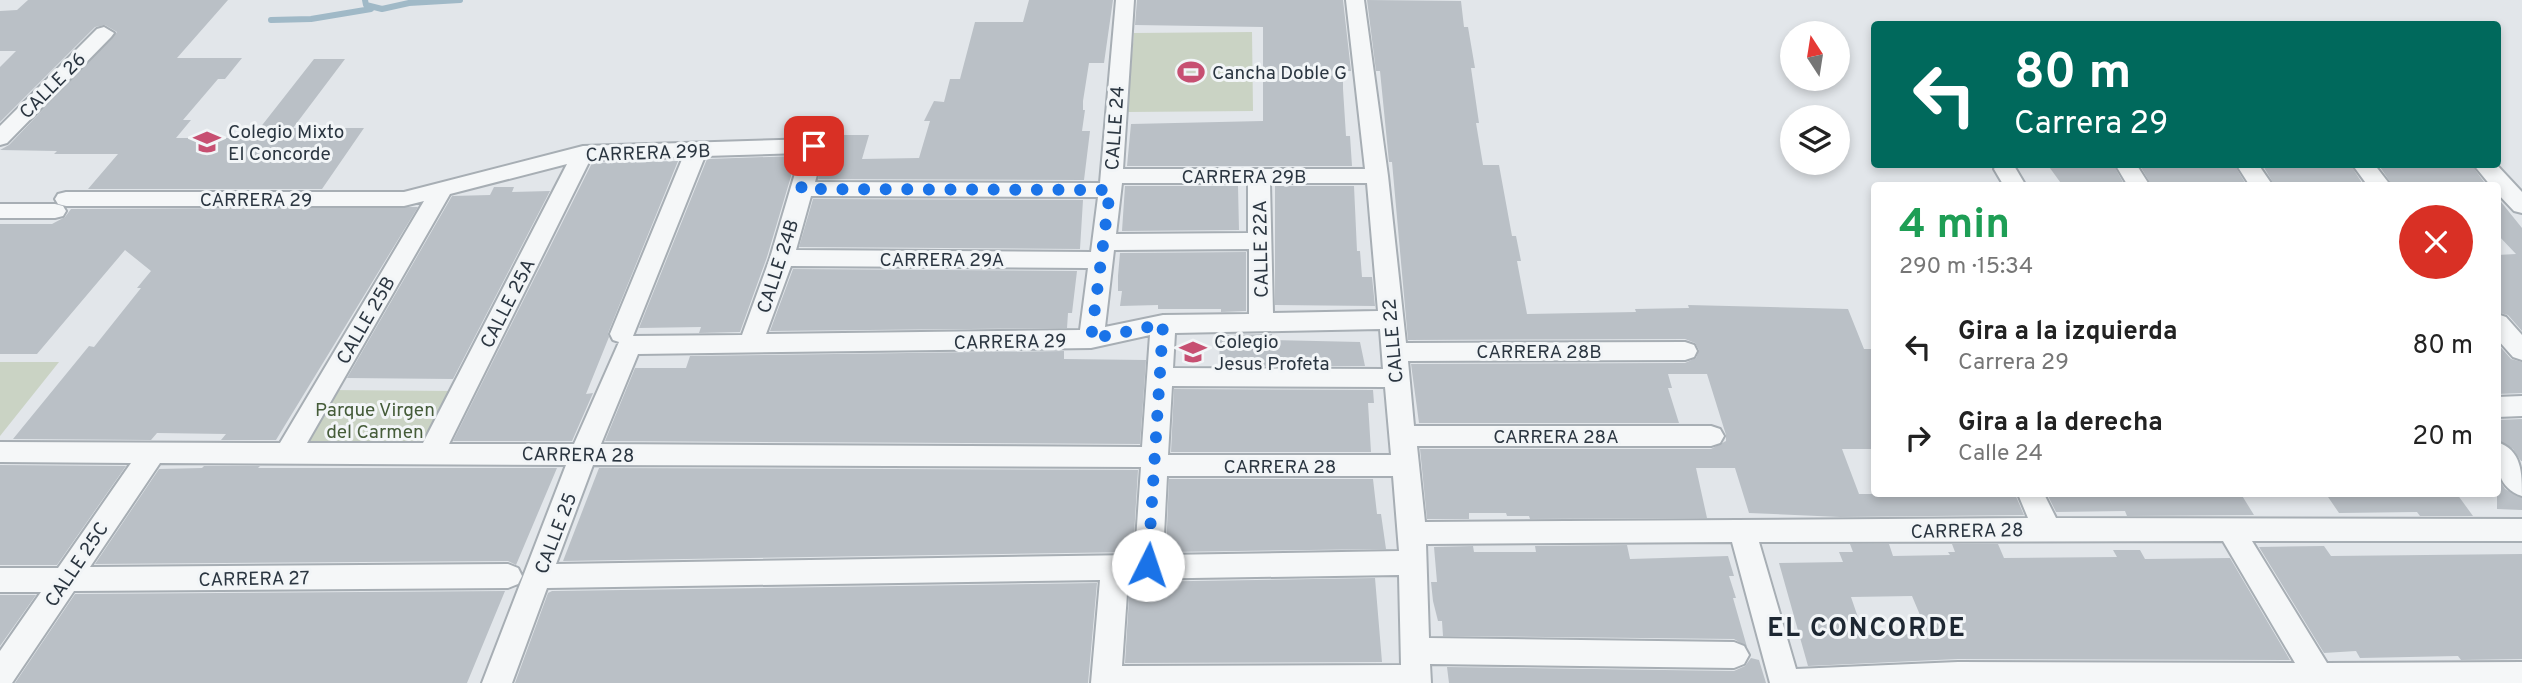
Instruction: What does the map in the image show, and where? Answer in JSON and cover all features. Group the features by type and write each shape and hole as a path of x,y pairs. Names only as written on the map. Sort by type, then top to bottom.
{"street":[{"name":"CALLE 24","path":"1091,339 1110,183 1125,0"},
{"name":"CALLE 22","path":"1355,0 1377,176 1412,533 1416,671"},
{"name":"CALLE 26","path":"0,138 104,33"},
{"name":"CARRERA 29B","path":"443,187 583,153 814,146"},
{"name":"CALLE 24B","path":"750,345 782,258 814,146"},
{"name":"CALLE 25","path":"497,683 697,149"},
{"name":"CALLE 25A","path":"431,453 583,153"},
{"path":"2365,168 2377,182"},
{"path":"2487,168 2500,182"},
{"name":"CARRERA 29B","path":"801,189 1110,183 1259,176 1377,176"},
{"name":"CALLE 22A","path":"1259,176 1261,323"},
{"path":"2501,183 2522,206"},
{"name":"CARRERA 29","path":"0,211 61,205 404,199 443,187"},
{"name":"CALLE 25B","path":"288,452 443,187"},
{"name":"CARRERA 29A","path":"782,258 1103,251 1259,241"},
{"name":"CARRERA 29","path":"625,339 750,345 1091,339 1163,324 1390,320"},
{"path":"1148,565 1163,324"},
{"path":"2501,328 2522,352"},
{"name":"CARRERA 28B","path":"1393,352 1685,351"},
{"path":"1159,377 1396,379"},
{"path":"2501,407 2522,407"},
{"name":"CARRERA 28A","path":"1401,436 1711,436"},
{"name":"CARRERA 28","path":"0,452 431,453 1404,466"},
{"name":"CALLE 25C","path":"0,676 153,452"},
{"path":"2501,457 2522,485"},
{"path":"2032,497 2047,529"},
{"name":"CARRERA 28","path":"1412,533 2047,529 2522,530"},
{"path":"1742,530 1785,683"},
{"path":"2231,530 2306,678"},
{"path":"539,576 1414,563"},
{"path":"1115,569 1106,682 1416,671 1734,654"},
{"name":"CARRERA 27","path":"0,580 508,576"},
{"path":"1796,683 1959,679 2472,679 2522,675"}],"green space":[{"path":"1252,32 1253,111 1127,112 1134,33"},
{"path":"0,362 59,362 0,436"},
{"name":"Parque Virgen del Carmen","path":"329,390 454,391 424,449 296,448"}],"building":[{"path":"28,0 228,0 177,58 242,58 225,79 218,79 183,120 191,120 176,138 252,138 314,59 345,59 293,128 364,128 322,189 88,189 118,154 54,154 57,151 0,150 9,145 117,32 105,25 95,27 0,122 0,67 16,51 0,51 0,11 17,10"},
{"path":"1029,0 1113,0 1104,63 1089,63 1083,101 1085,110 1082,131 1090,131 1084,180 818,179 832,135 869,135 862,159 919,158 930,121 924,121 934,101 944,102 950,79 960,79 975,22 1023,22"},
{"path":"1137,0 1343,0 1351,71 1343,71 1343,89 1346,136 1350,136 1352,166 1127,166 1131,124 1263,121 1263,27 1135,25"},
{"path":"1367,0 1461,1 1464,27 1468,27 1475,68 1471,68 1483,165 1499,165 1512,236 1516,236 1521,261 1517,261 1527,314 1636,312 1635,309 1689,308 1688,305 1848,309 1864,349 1871,349 1871,449 1842,449 1859,494 1871,494 1871,497 2016,497 2024,515 1840,517 1749,513 1735,468 1696,468 1707,518 1530,519 1529,516 1507,516 1506,513 1469,513 1469,519 1427,519 1420,449 1711,449 1726,441 1726,435 1707,374 1668,374 1672,388 1668,388 1679,423 1419,423 1411,364 1685,363 1696,358 1699,350 1695,343 1685,339 1408,340 1392,162 1389,162 1380,71 1376,71"},
{"path":"797,156 767,257 740,332 699,333 701,327 639,328 707,159"},
{"path":"678,161 608,333 609,337 586,394 593,393 572,441 453,441 592,163"},
{"path":"2050,168 2115,168 2123,182 2060,182"},
{"path":"2141,168 2236,168 2245,182 2150,182"},
{"path":"2264,168 2353,168 2361,182 2273,182"},
{"path":"2381,168 2474,168 2484,182 2390,182"},
{"path":"1125,186 1238,186 1239,230 1122,231"},
{"path":"1275,186 1354,186 1357,251 1360,251 1362,277 1372,277 1375,306 1275,305"},
{"path":"494,187 514,187 512,192 550,191 453,379 347,378 452,196 490,195"},
{"path":"813,199 1083,200 1080,249 799,247"},
{"path":"2501,202 2522,228 2522,331 2508,315 2501,313 2501,255 2516,254 2501,238"},
{"path":"418,207 276,440 221,440 226,434 157,433 151,440 13,439 89,346 94,347 141,288 137,288 151,271 125,250 37,354 0,354 0,224 52,224 65,217 71,209"},
{"path":"1246,252 1246,311 1158,309 1158,305 1120,306 1120,253"},
{"path":"793,269 1077,271 1072,313 1068,313 1067,328 770,331"},
{"path":"1272,334 1272,340 1360,342 1365,366 1219,366 1220,335"},
{"path":"2501,348 2511,359 2522,362 2522,393 2501,394"},
{"path":"1064,351 1064,359 1146,360 1140,444 605,441 635,368 686,368 690,356"},
{"path":"1174,389 1373,390 1374,403 1368,403 1371,452 1171,452"},
{"path":"2522,419 2522,461 2513,449 2501,442 2501,420"},
{"path":"0,465 126,466 57,565 0,565"},
{"path":"204,466 557,468 516,565 508,561 95,564 159,469"},
{"path":"599,468 1138,470 1133,552 563,561"},
{"path":"1169,479 1373,479 1377,514 1381,514 1386,549 1166,552"},
{"path":"2501,482 2505,489 2522,498 2522,510 2497,509 2497,497 2501,497"},
{"path":"2048,497 2243,497 2254,515 2127,516 2125,511 2056,512"},
{"path":"2328,497 2459,497 2473,516 2420,516 2417,512 2339,513"},
{"path":"1850,544 1889,544 1893,556 1950,555 1948,552 1955,552 1952,544 1998,544 2004,558 2117,557 2113,550 2140,550 2145,559 2230,558 2290,660 1958,659 1808,666 1779,563 1843,562 1839,552 1853,552","holes":["1912,596 1928,634 1864,635 1851,597"]},
{"path":"1627,545 1630,559 1728,556 1734,576 1729,576 1736,598 1733,598 1747,647 1734,639 1443,636 1442,621 1438,621 1431,582 1437,582 1434,547 1473,546 1474,552 1536,552 1535,546"},
{"path":"2324,546 2331,556 2522,554 2522,659 2461,660 2458,656 2360,658 2356,651 2324,653 2259,547"},
{"path":"1375,578 1382,662 1125,663 1130,582"},
{"path":"1097,583 1088,683 515,683 548,593 552,591"},
{"path":"505,591 467,683 15,683 75,594"},
{"path":"0,595 36,595 0,646"},
{"path":"1751,658 1759,660 1766,683 1449,683 1447,667 1734,671 1745,666"}],"waterway":[{"path":"365,0 366,5 382,9 409,3 460,0"},
{"path":"271,20 311,19 371,9"}],"place":[{"name":"Cancha Doble G","path":"1191,72"},
{"name":"Colegio Mixto El Concorde","path":"207,142"},
{"name":"Colegio Jesus Profeta","path":"1193,352"}],"district":[{"name":"EL CONCORDE","path":"1867,627"}],"route":[{"path":"814,146 801,189 1110,190 1091,339 1163,324 1148,565"}]}
